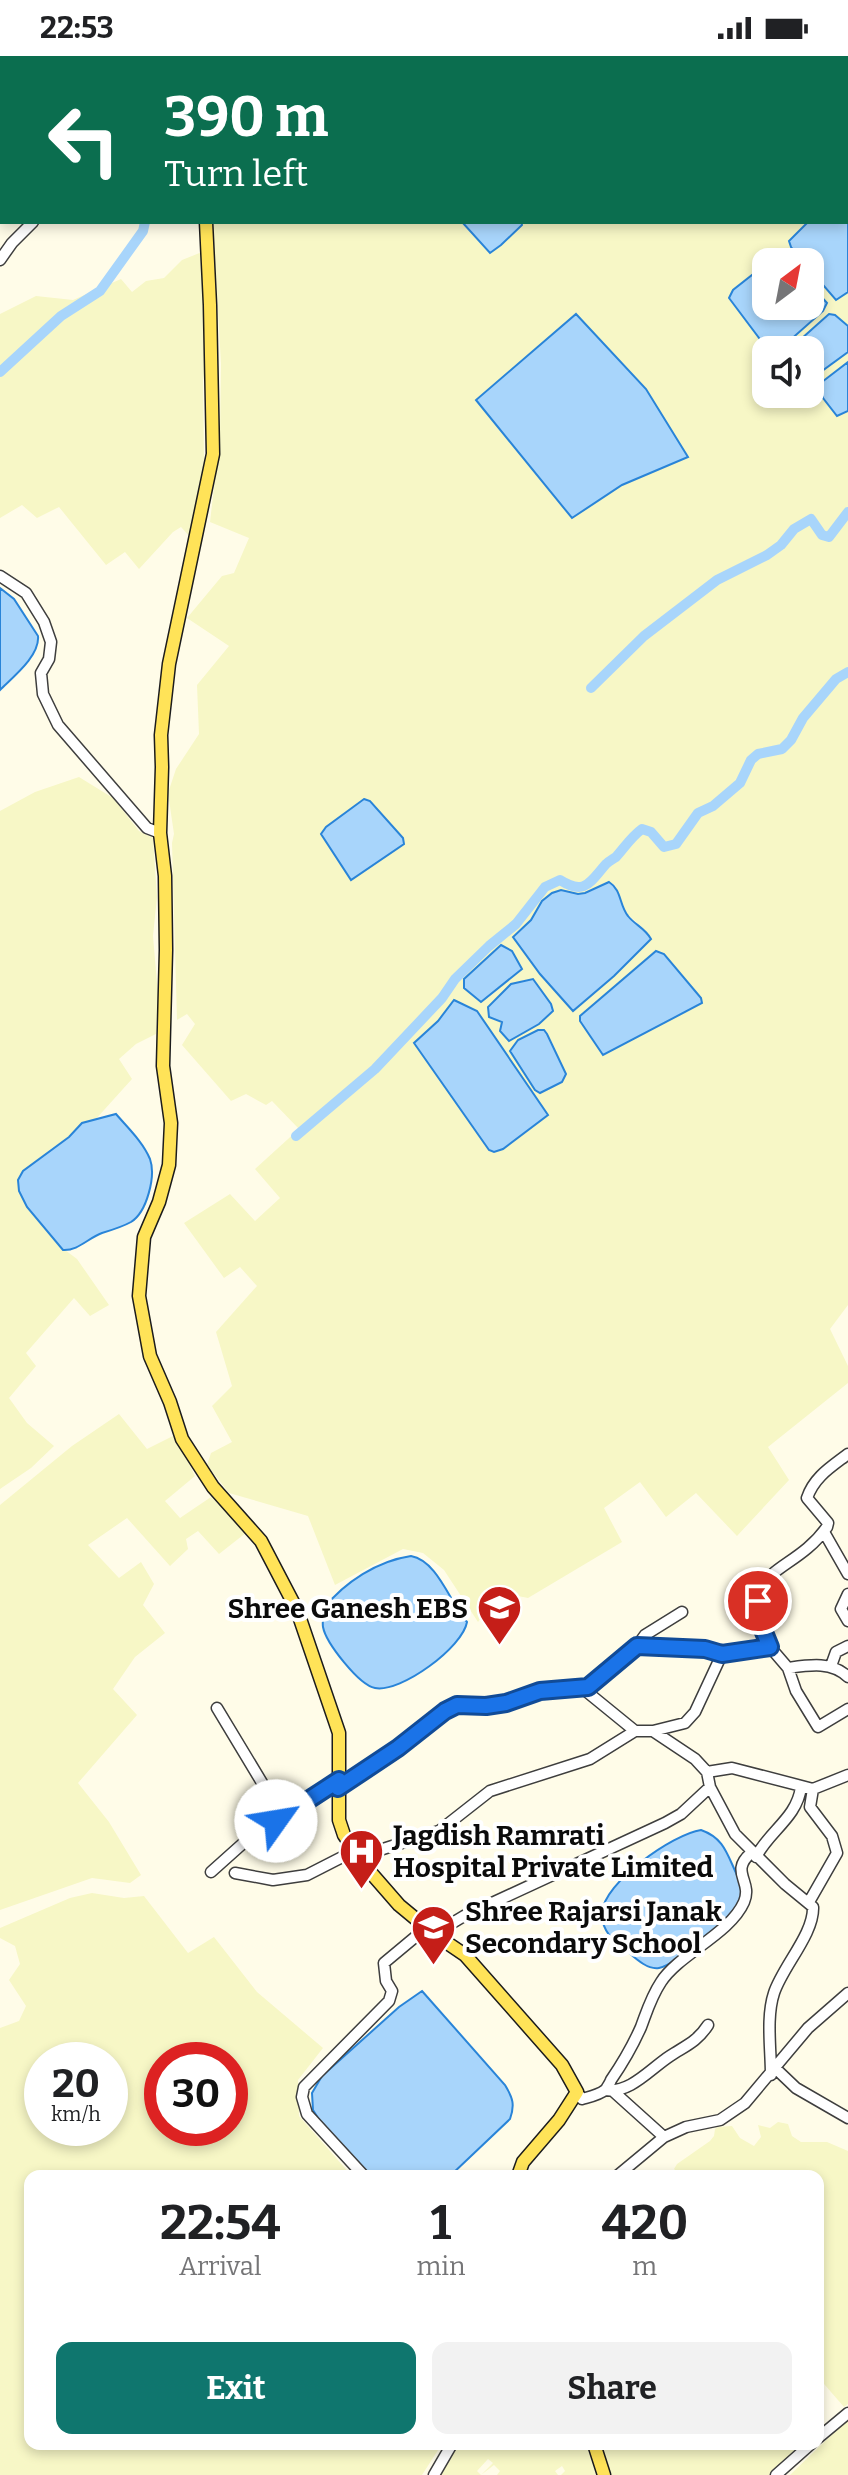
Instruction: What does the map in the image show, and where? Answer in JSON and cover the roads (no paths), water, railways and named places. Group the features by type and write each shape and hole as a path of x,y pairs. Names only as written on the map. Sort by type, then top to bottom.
{"main road":[{"path":"206,224 213,454 164,697 160,833 165,876 163,1066 171,1123 169,1165 159,1202 144,1237 139,1296 150,1356 182,1439 213,1487 261,1541 297,1610 339,1733 339,1820 356,1854 399,1905 465,1955 562,2065 577,2092 559,2120 523,2162 520,2170"},
{"path":"596,2450 604,2475"}],"street":[{"path":"0,260 31,224"},
{"path":"0,576 26,593 44,622 51,642 49,659 41,673 43,694 58,725 147,828 160,833"},
{"path":"848,1454 820,1475 807,1498 828,1523 824,1532 764,1581 758,1601 759,1620 770,1647 788,1668 796,1691 818,1727 848,1709"},
{"path":"824,1532 848,1574"},
{"path":"848,1594 841,1609 848,1621"},
{"path":"211,1872 249,1838 398,1748 435,1717 457,1705 495,1705 540,1691 581,1687 596,1682 637,1646 645,1635 682,1612"},
{"path":"637,1646 705,1649 722,1654 770,1647"},
{"path":"831,1666 836,1652 848,1646"},
{"path":"235,1873 273,1880 307,1875 356,1854 439,1831 482,1795 533,1775 590,1759 635,1731 653,1731 685,1723 695,1712 722,1654"},
{"path":"788,1668 831,1666 848,1677"},
{"path":"581,1687 635,1731"},
{"path":"217,1708 273,1801 276,1821"},
{"path":"653,1731 695,1759 707,1772 710,1787 735,1834 813,1907 811,1922 772,1999 772,2071"},
{"path":"707,1772 732,1768 813,1789 848,1775"},
{"path":"358,2170 307,2114 302,2097 304,2087 389,2001 392,1991 386,1981 384,1963 430,1931 665,1823 681,1814 710,1787"},
{"path":"609,2091 641,2027 648,2003 662,1980 673,1966 692,1955 726,1925 745,1901 740,1866 742,1860 754,1855 787,1819 800,1798 801,1787"},
{"path":"809,1902 837,1853 832,1836 810,1807 813,1789"},
{"path":"624,2170 664,2137 686,2127 720,2120 745,2103 808,2028 848,1993"},
{"path":"577,2092 582,2099 640,2079 700,2038 708,2025"},
{"path":"772,2071 848,2118"},
{"path":"609,2091 664,2137"},
{"path":"824,2433 848,2413"},
{"path":"434,2475 449,2450"},
{"path":"776,2475 804,2450"}],"water":[{"path":"464,224 522,224 501,245 490,253"},
{"path":"806,224 848,224 848,292 836,300 824,286 824,248 791,247 789,241"},
{"path":"752,275 752,320 813,320 795,336 758,336 729,298 733,290"},
{"path":"576,314 646,389 688,457 622,485 572,518 476,400"},
{"path":"829,314 835,315 848,326 848,352 824,370 824,336 804,336"},
{"path":"848,362 848,411 837,416 824,399 824,380"},
{"path":"0,588 14,599 38,636 35,651 0,690"},
{"path":"364,799 370,801 403,838 404,844 351,880 321,834"},
{"path":"609,882 616,889 628,916 651,939 573,1011 513,937 552,893 561,890 585,893"},
{"path":"501,945 512,951 522,969 481,1002 464,988 464,979"},
{"path":"656,951 664,954 702,1003 603,1055 580,1021 580,1016"},
{"path":"533,979 553,1011 539,1024 509,1041 500,1031 502,1022 489,1017 488,1007 511,984"},
{"path":"454,1000 477,1011 548,1115 503,1149 494,1152 489,1150 414,1043 438,1021"},
{"path":"544,1030 547,1034 566,1074 562,1082 540,1093 510,1051 518,1040"},
{"path":"116,1114 150,1159 152,1175 146,1202 131,1222 63,1250 27,1207 19,1191 18,1180 23,1171 69,1137 82,1123"},
{"path":"411,1556 420,1559 436,1574 467,1622 455,1644 429,1666 400,1683 375,1688 352,1672 330,1643 323,1627 324,1608 363,1574"},
{"path":"701,1830 715,1837 724,1848 742,1886 742,1898 718,1926 691,1949 667,1965 651,1967 638,1961 610,1936 602,1919 605,1901 641,1862 674,1840"},
{"path":"422,1991 510,2094 510,2119 456,2170 363,2170 325,2129 313,2110 312,2093 322,2076 399,2007"}],"waterway":[{"path":"0,372 61,316 100,291 143,231 145,224"},
{"path":"591,688 644,636 717,580 767,555 781,545 794,529 811,519 822,535 829,537 848,512"},
{"path":"296,1136 375,1069 442,998 455,979 516,924 545,887 560,880 575,887 586,885 642,829 651,832 664,847 676,844 698,813 713,806 740,783 751,760 758,754 782,749 836,679 848,672"}],"place":[{"name":"Shree Ganesh EBS","path":"499,1647"},
{"name":"Jagdish Ramrati Hospital Private Limited","path":"362,1890"},
{"name":"Shree Rajarsi Janak Secondary School","path":"434,1966"}]}
